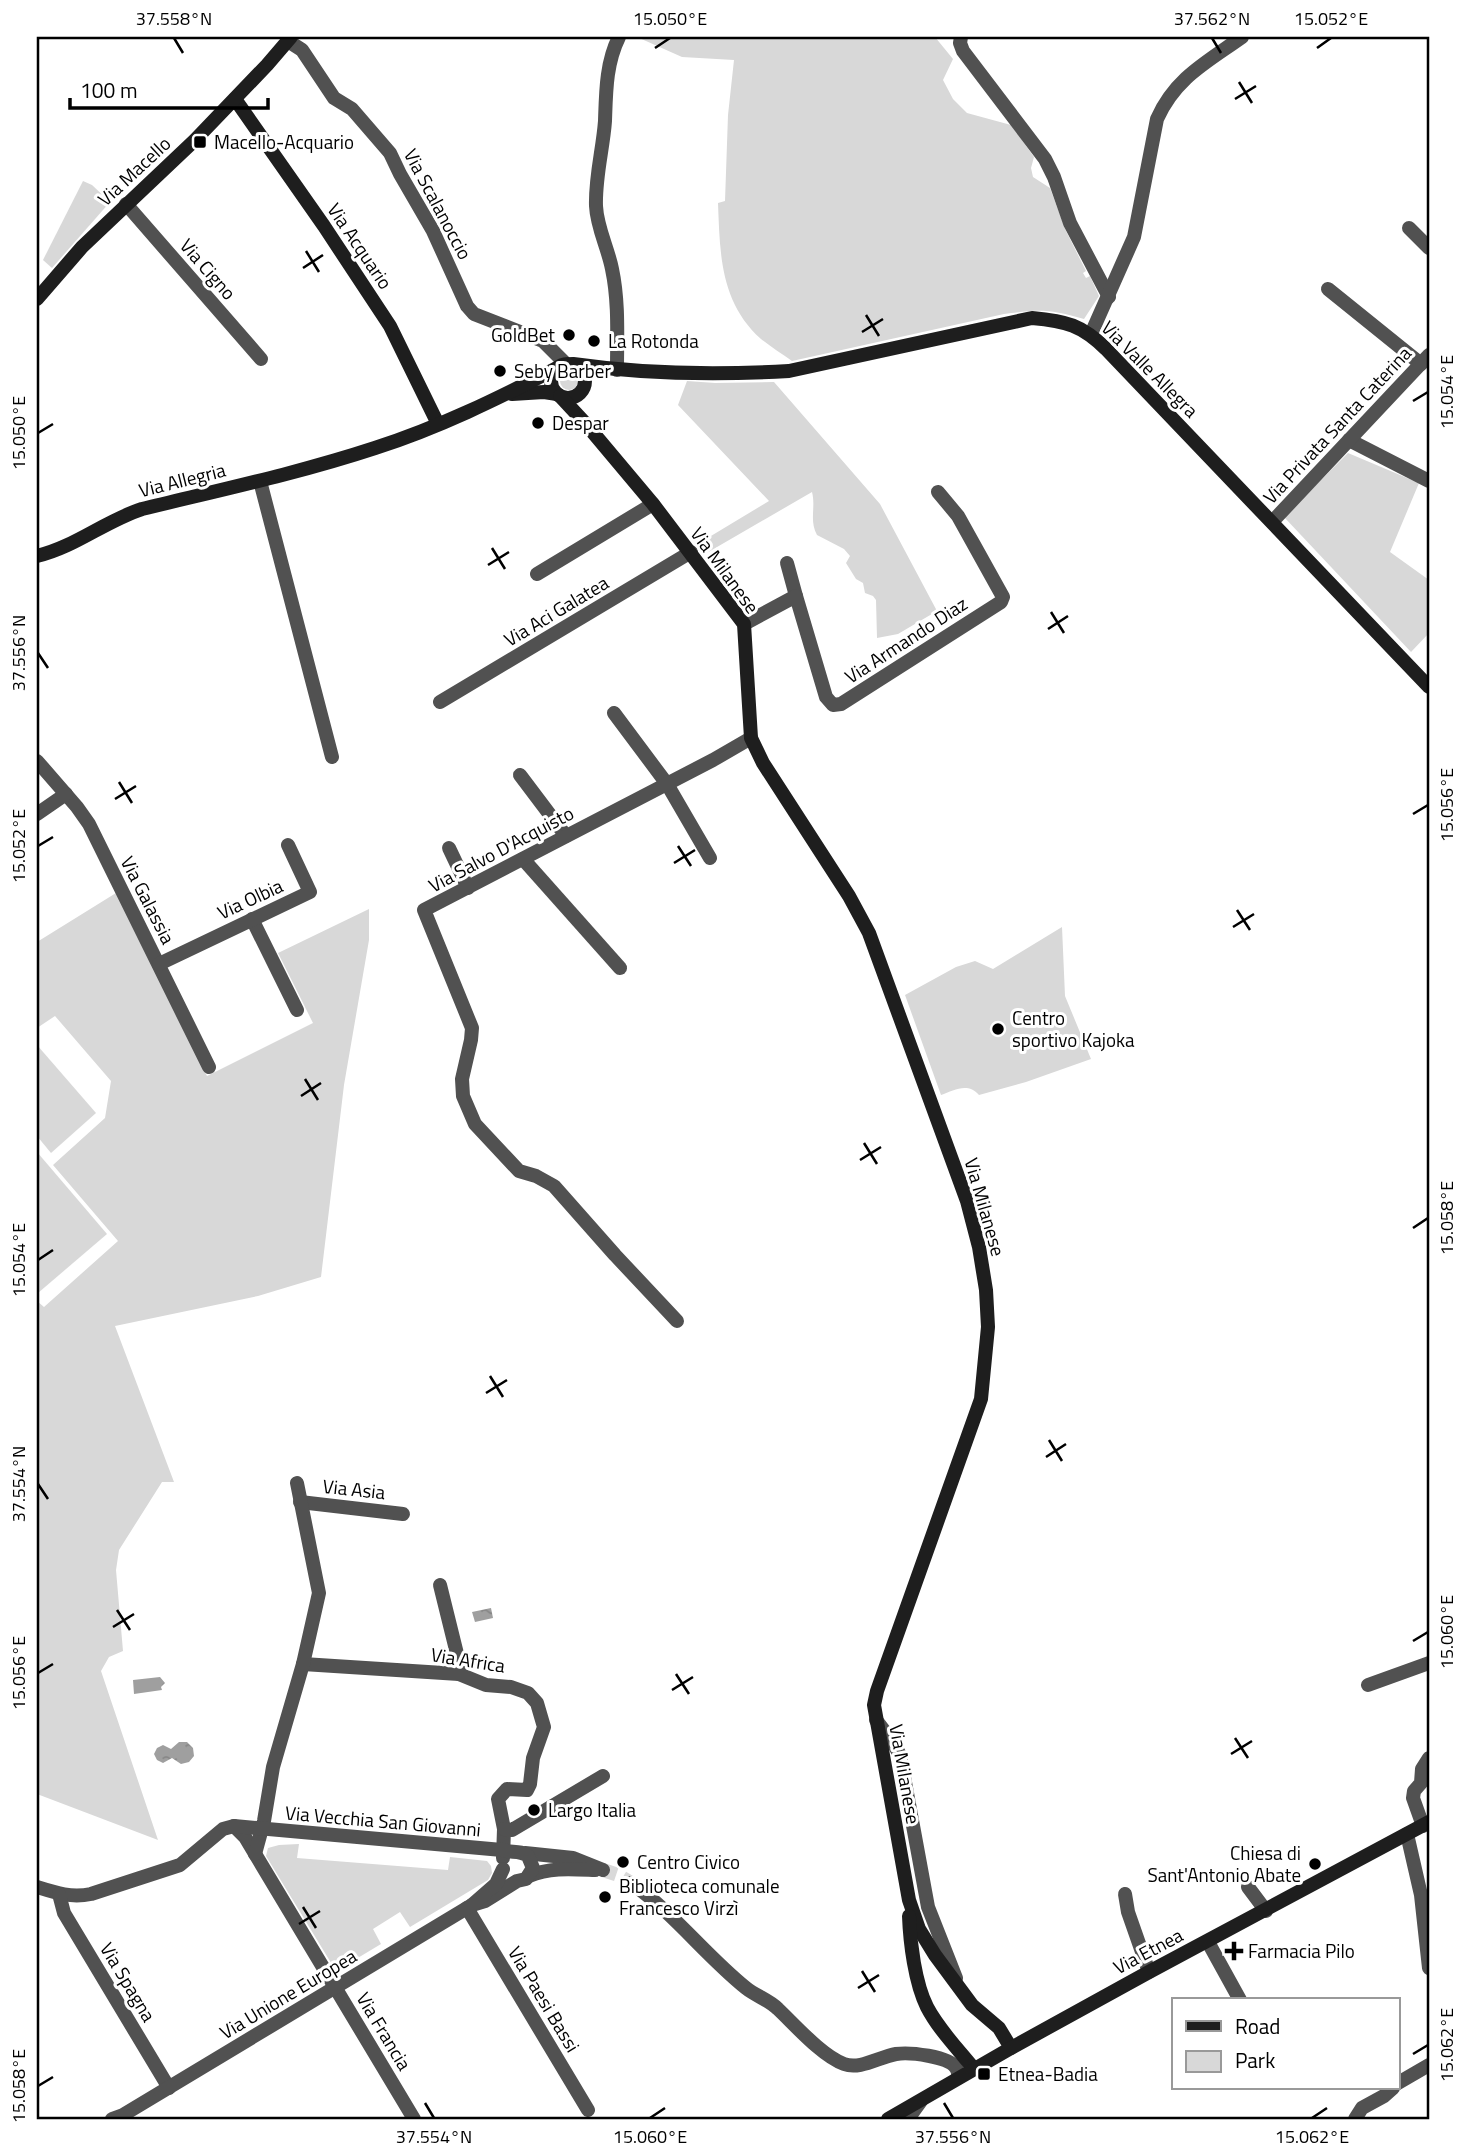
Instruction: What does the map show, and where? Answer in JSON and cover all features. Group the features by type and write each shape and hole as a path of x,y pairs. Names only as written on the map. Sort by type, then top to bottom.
{"street":[{"path":"507,394 544,391 570,398 604,375 617,370 617,295 596,210 596,186 604,132 608,73 619,37"},
{"path":"961,37 963,51 1045,159 1070,223 1109,297"},
{"path":"1091,334 1134,237 1157,119 1165,101 1178,84 1242,37"},
{"name":"Via Macello","path":"37,299 82,247 235,99 288,38"},
{"name":"Via Scalanoccio","path":"288,38 302,50 334,98 352,109 390,153 433,231 467,306 474,314 543,341 565,365"},
{"name":"Via Acquario","path":"235,99 390,326 438,424"},
{"name":"Via Cigno","path":"126,204 261,359"},
{"path":"1409,228 1429,248"},
{"path":"1328,289 1425,359"},
{"name":"Via Valle Allegra","path":"565,365 617,370 752,373 789,371 1032,318 1073,325 1091,334 1429,687"},
{"name":"Via Privata Santa Caterina","path":"1272,522 1425,359"},
{"path":"565,365 583,373 585,423"},
{"path":"507,394 565,365"},
{"path":"558,395 551,380 565,365"},
{"name":"Via Allegria","path":"37,556 72,544 117,518 142,509 260,481 379,447 507,394"},
{"name":"Via Milanese","path":"558,395 653,504 744,624 751,738 869,933 967,1200 979,1247 988,1327 981,1399 874,1705 908,1900 925,1940 960,1990 979,2012 999,2028 1011,2048"},
{"path":"1349,440 1429,481"},
{"path":"260,481 332,757"},
{"name":"Via Armando Diaz","path":"796,596 826,697 833,705 841,704 1000,602 1003,597 958,516 938,492"},
{"path":"537,574 653,504"},
{"name":"Via Aci Galatea","path":"440,702 691,552"},
{"path":"744,624 796,596 788,563"},
{"path":"614,713 667,784 710,858"},
{"name":"Via Salvo D'Acquisto","path":"677,1321 554,1186 536,1175 519,1171 475,1124 463,1096 461,1079 471,1040 471,1028 424,910 751,738"},
{"name":"Via Galassia","path":"37,761 89,824 209,1067"},
{"path":"520,775 566,836"},
{"path":"37,814 66,794"},
{"name":"Via Olbia","path":"159,964 310,892 288,845"},
{"path":"449,848 468,888"},
{"path":"523,859 620,968"},
{"path":"253,919 297,1010"},
{"path":"255,1854 273,1767 303,1664 318,1593 297,1483"},
{"name":"Via Asia","path":"300,1502 403,1514"},
{"path":"440,1585 460,1666 459,1674"},
{"path":"1367,1685 1429,1663"},
{"name":"Via Africa","path":"303,1664 459,1674 486,1685 522,1690 531,1695 537,1703 544,1727 533,1758 527,1790 507,1789 498,1799 503,1829"},
{"path":"875,1720 900,1755 928,1907 960,1990"},
{"path":"1426,1824 1413,1798 1414,1791 1421,1783 1422,1769 1429,1758"},
{"path":"523,1879 508,1878 509,1858 503,1829 512,1830 603,1776"},
{"name":"Via Etnea","path":"888,2119 1149,1972 1426,1824"},
{"path":"37,1887 76,1897 91,1894 180,1865 223,1829 234,1826"},
{"name":"Via Vecchia San Giovanni","path":"234,1826 509,1858 573,1857 603,1870 551,1870 523,1879"},
{"name":"Via Francia","path":"234,1826 245,1837 414,2119"},
{"path":"1407,1834 1421,1895 1429,1968"},
{"path":"470,1907 523,1879 533,1864 509,1858"},
{"path":"470,1907 496,1884 509,1858"},
{"path":"631,1884 658,1905 747,1989 775,2006 808,2039 844,2064 862,2065 904,2053 953,2055 974,2069"},
{"path":"1248,1887 1266,1911"},
{"name":"Via Spagna","path":"59,1894 64,1913 169,2088"},
{"path":"1125,1894 1128,1912 1149,1972"},
{"path":"908,1900 909,1931 920,1991 953,2055 958,2078"},
{"name":"Via Unione Europea","path":"118,2118 470,1907"},
{"name":"Via Paesi Bassi","path":"470,1907 588,2110"},
{"path":"1208,1942 1239,1998"},
{"path":"1400,2082 1429,2065"},
{"path":"1355,2119 1362,2108 1391,2090"},
{"path":"908,2119 921,2101"}],"green space":[{"path":"637,37 935,37 953,59 943,80 953,99 967,113 1011,125 1034,157 1031,168 1033,177 1050,188 1066,231 1086,271 1083,273 1086,278 1090,276 1099,296 1084,319 1044,311 1004,314 792,361 761,339 747,325 737,309 725,276 718,203 725,201 728,115 734,60 682,57"},
{"path":"83,181 92,185 110,202 52,268 43,260"},
{"path":"569,372 575,375 578,381 575,387 569,390 563,387 560,381 563,375"},
{"path":"687,381 774,382 880,504 937,611 898,634 877,638 876,600 865,593 863,583 856,579 846,563 850,556 844,549 817,535 813,524 812,492 705,554 696,545 769,501 678,405"},
{"path":"1348,453 1419,483 1390,552 1429,580 1429,633 1411,652 1284,517"},
{"path":"116,893 207,1076 313,1023 278,953 369,909 369,940 344,1085 321,1277 258,1296 115,1326 174,1482 162,1482 119,1550 116,1570 123,1651 109,1657 101,1671 158,1840 37,1794 37,1301 44,1307 118,1241 53,1165 105,1118 111,1081 55,1016 37,1028 37,942"},
{"name":"Centro sportivo Kajoka","path":"1062,927 1065,996 1091,1059 979,1095 966,1088 941,1095 905,995 956,967 975,961 993,969"},
{"path":"37,1045 96,1113 51,1153 37,1136"},
{"path":"37,1152 107,1234 38,1293 37,1292"},
{"path":"299,1844 297,1858 448,1870 450,1857 487,1861 492,1873 488,1880 410,1927 400,1912 373,1929 381,1944 336,1971 266,1856 268,1848"}],"water":[{"path":"491,1608 493,1618 475,1622 472,1612"},
{"path":"160,1677 165,1683 161,1687 162,1690 134,1694 133,1680"},
{"path":"179,1742 187,1742 193,1748 194,1756 189,1762 181,1764 172,1758 163,1763 157,1760 154,1754 157,1748 163,1745 171,1749"}],"tunnel":[{"path":"603,1870 631,1883"}],"place":[{"name":"Macello-Acquario","path":"200,142"},
{"name":"GoldBet","path":"569,335"},
{"name":"La Rotonda","path":"594,341"},
{"name":"Seby Barber","path":"500,371"},
{"name":"Despar","path":"538,423"},
{"name":"Centro sportivo Kajoka","path":"998,1029"},
{"name":"Largo Italia","path":"534,1810"},
{"name":"Centro Civico","path":"623,1862"},
{"name":"Chiesa di Sant'Antonio Abate","path":"1315,1864"},
{"name":"Biblioteca comunale Francesco Virzì","path":"605,1897"},
{"name":"Farmacia Pilo","path":"1234,1951"},
{"name":"Etnea-Badia","path":"984,2074"}]}
